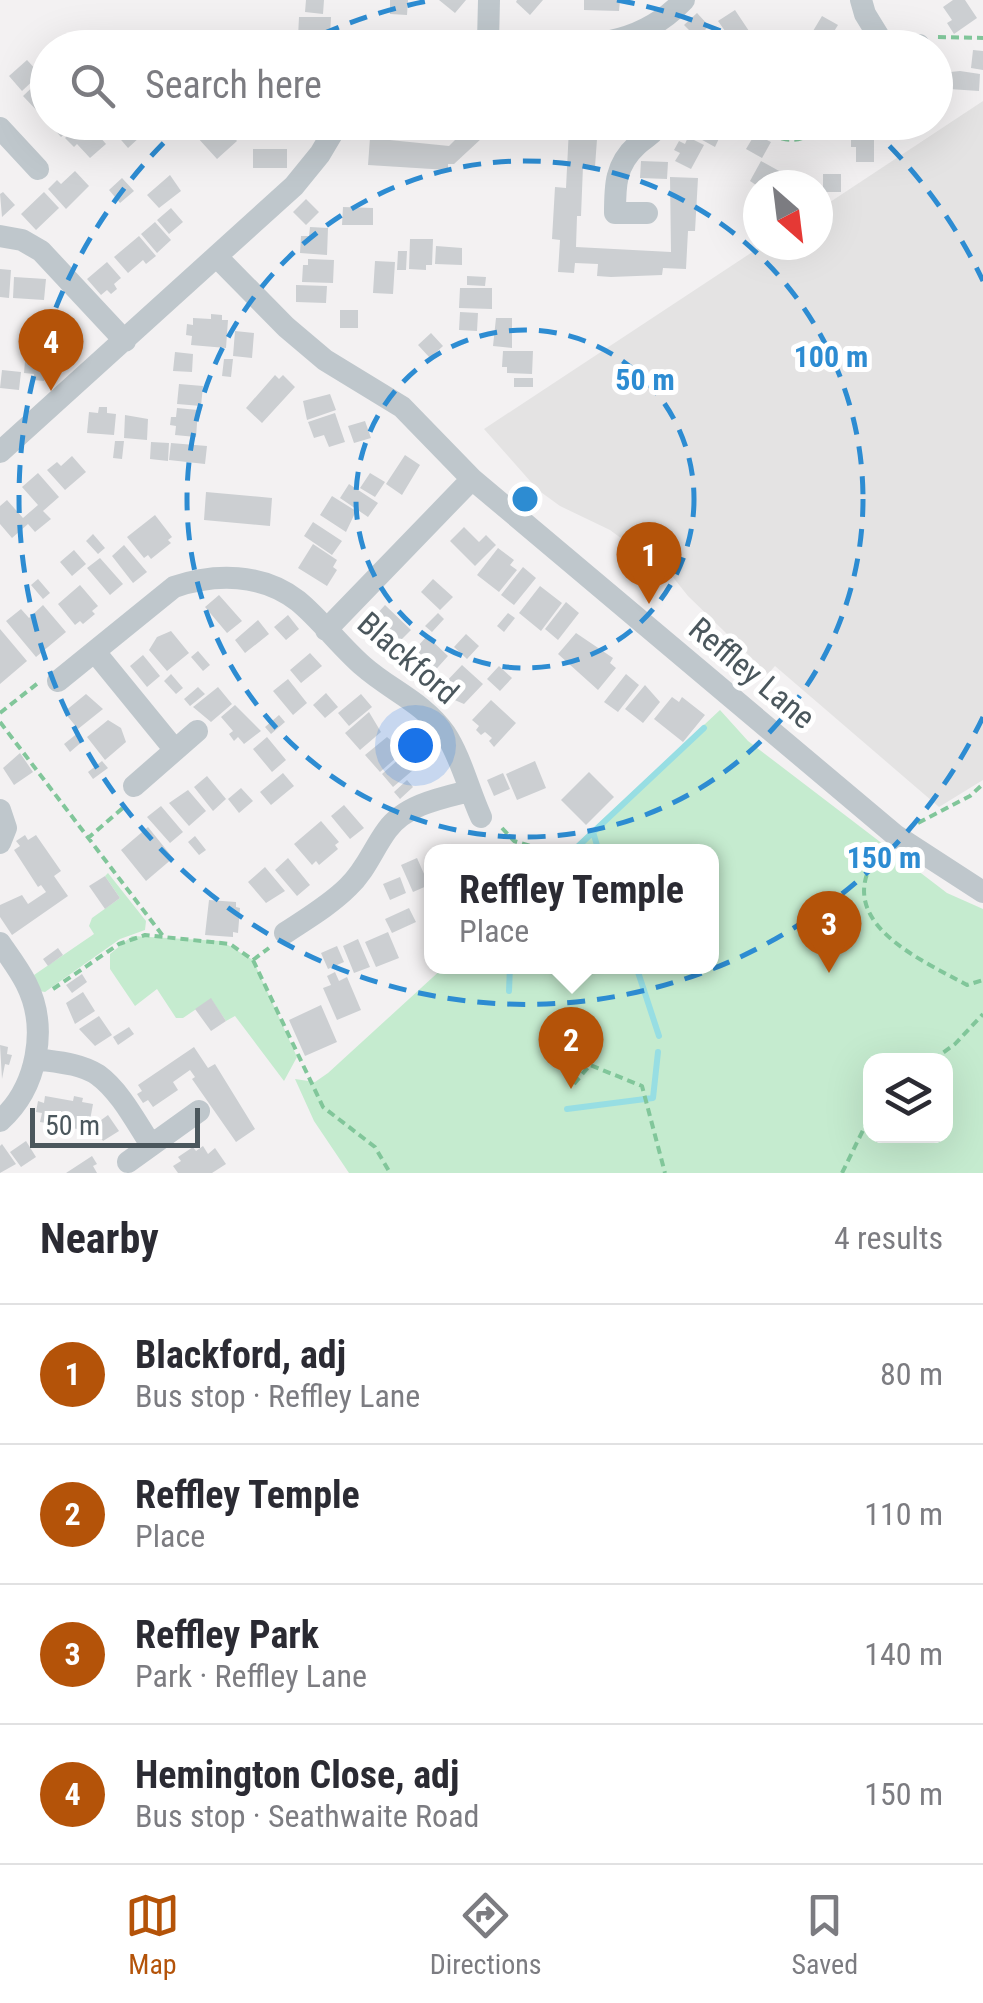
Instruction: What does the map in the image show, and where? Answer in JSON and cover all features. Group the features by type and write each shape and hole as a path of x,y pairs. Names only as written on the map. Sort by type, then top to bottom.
{"street":[{"path":"488,30 489,0"},
{"path":"653,30 684,0"},
{"path":"862,0 874,30"},
{"path":"0,452 294,186 328,140"},
{"path":"644,140 620,166 615,183 615,213 646,214"},
{"path":"5,144 38,169"},
{"path":"0,236 22,240 41,251 125,341"},
{"name":"Reffley Lane","path":"218,257 325,360 402,407 472,480 895,835 983,892"},
{"name":"Blackford","path":"326,630 472,480"},
{"name":"Blackford","path":"58,681 174,587 223,576 276,589 297,601 366,668 431,716 448,738 481,817"},
{"path":"95,652 175,750"},
{"path":"134,786 196,732"},
{"path":"285,933 347,889 366,868 387,830 402,815 469,790"},
{"path":"0,810 6,828 0,843"},
{"path":"0,943 26,981 34,1002 36,1059 16,1107 0,1121"},
{"path":"36,1059 78,1066 98,1075 151,1145"},
{"path":"128,1162 199,1111"}],"path":[{"path":"953,37 983,38"},
{"path":"0,713 48,675 58,681"},
{"path":"1,726 162,936"},
{"path":"983,784 970,796 895,835 875,856 865,884 867,908 876,927 890,940 967,985 983,980"},
{"path":"87,838 136,796 134,786"},
{"path":"481,817 497,819 509,838 527,844"},
{"path":"34,1002 119,944 145,935 230,944 253,960 323,1107 375,1147 390,1173"},
{"path":"943,1053 983,1014"},
{"path":"574,1084 590,1065 642,1086 665,1173"},
{"path":"842,1173 863,1130"}],"shaded area":[{"path":"983,101 983,780 939,807 775,666 768,674 672,576 610,530 560,506 538,490 484,429 743,258 833,260 833,200 924,140 953,140 953,121"}],"green space":[{"path":"720,710 748,741 947,893 983,909 983,1173 349,1173 314,1121 295,1079 315,1082 436,974 719,974 719,844 576,844"},
{"path":"108,873 146,921 145,930 120,939 45,992 39,991 34,975 94,934 89,926 92,918 120,898 105,876"},
{"path":"132,936 221,941 253,960 297,1057 284,1081 235,1016 226,1021 211,999 183,1018 176,1018 157,989 135,1006 110,969 110,954"}],"building":[{"path":"306,0 324,0 323,14 305,12"},
{"path":"390,0 408,0 407,15 390,14"},
{"path":"439,0 466,0 455,13"},
{"path":"517,0 543,0 530,15"},
{"path":"584,0 620,0 619,11 584,10"},
{"path":"953,0 965,0 977,18 954,34 947,23 952,20 943,7"},
{"path":"735,10 748,30 724,30 718,21"},
{"path":"697,13 709,26 705,30 689,30 684,25"},
{"path":"822,16 838,25 835,30 814,30"},
{"path":"299,17 331,17 330,30 298,30"},
{"path":"973,50 983,51 983,70 971,68"},
{"path":"27,60 30,63 30,83 22,91 9,76"},
{"path":"953,72 980,74 979,91 953,89"},
{"path":"67,140 103,140 106,144 90,158 77,144 74,147"},
{"path":"200,140 236,140 237,141 217,159"},
{"path":"370,140 449,146 455,140 480,140 454,164 448,164 448,170 368,165"},
{"path":"568,140 597,140 595,167 583,166 576,247 671,252 670,177 698,178 695,231 688,231 686,269 663,268 662,275 611,277 597,276 598,264 575,263 574,273 558,272 560,240 552,239 555,187 566,188"},
{"path":"694,140 704,145 691,169 675,161 680,153 674,150 679,141 685,144"},
{"path":"751,140 771,142 762,158 746,149"},
{"path":"851,140 874,140 874,162 856,162 856,147 851,147"},
{"path":"253,149 287,149 287,168 253,168"},
{"path":"641,161 668,162 667,179 640,178"},
{"path":"761,161 777,170 756,170"},
{"path":"75,171 89,186 66,209 48,189 57,180 61,184"},
{"path":"833,174 841,174 841,192 833,192"},
{"path":"170,175 181,191 159,208 147,195"},
{"path":"122,178 134,191 120,203 109,190"},
{"path":"3,192 15,205 2,217 0,194"},
{"path":"44,192 59,208 36,230 21,214"},
{"path":"306,199 319,212 306,225 293,212"},
{"path":"343,207 373,208 373,225 342,225"},
{"path":"171,208 183,222 169,234 157,220"},
{"path":"155,222 171,240 157,253 141,234"},
{"path":"310,227 328,228 327,255 300,253 301,236 309,236"},
{"path":"139,236 156,256 146,264 143,260 128,273 114,257"},
{"path":"410,239 433,239 432,265 426,265 426,270 409,269"},
{"path":"436,246 462,248 462,265 435,264"},
{"path":"398,251 407,251 406,270 397,270"},
{"path":"308,259 334,260 333,283 302,282 303,265 308,265"},
{"path":"375,261 395,262 393,294 373,293"},
{"path":"107,262 121,278 114,284 117,289 101,295 87,279"},
{"path":"0,269 11,270 9,298 0,297"},
{"path":"467,276 486,277 485,286 467,285"},
{"path":"14,277 46,279 44,300 13,298"},
{"path":"296,285 327,286 326,303 296,302"},
{"path":"460,288 492,288 492,309 459,308"},
{"path":"340,310 358,310 358,328 340,328"},
{"path":"460,312 478,313 477,331 459,330"},
{"path":"211,314 228,320 226,348 191,345 192,336 186,335 187,324 193,325 193,318 211,319"},
{"path":"496,318 512,318 512,348 493,346"},
{"path":"56,322 75,323 74,341 55,340"},
{"path":"235,331 254,333 252,358 233,356"},
{"path":"431,333 443,346 430,358 418,345"},
{"path":"27,338 55,340 54,347 59,348 58,358 53,358 52,375 45,375 44,381 33,380 34,374 24,373"},
{"path":"503,351 533,351 532,374 507,373 507,367 502,367"},
{"path":"175,352 193,354 192,372 173,371"},
{"path":"224,359 233,359 231,377 222,376"},
{"path":"2,370 21,372 19,390 0,388"},
{"path":"275,375 279,379 283,375 295,387 262,423 246,408"},
{"path":"514,378 533,378 533,387 514,387"},
{"path":"179,384 203,386 201,406 177,404"},
{"path":"330,394 336,410 307,420 303,401"},
{"path":"99,407 107,407 107,413 116,414 114,435 87,433 89,412 98,413"},
{"path":"177,408 198,410 196,437 175,435 176,426 170,425"},
{"path":"335,413 345,442 329,447 324,435 314,438 308,422"},
{"path":"125,415 148,419 147,440 124,438"},
{"path":"365,421 371,438 354,443 348,426"},
{"path":"115,441 124,441 122,459 113,458"},
{"path":"151,442 169,443 168,461 150,459"},
{"path":"171,443 207,446 205,464 169,460"},
{"path":"405,455 420,465 402,495 386,484"},
{"path":"72,456 86,472 65,490 47,470 57,462 61,466"},
{"path":"38,473 59,497 43,511 51,519 35,532 28,524 12,538 0,524 0,506 7,500 23,518 38,505 22,487"},
{"path":"370,473 385,482 375,497 360,488"},
{"path":"349,484 378,503 368,517 340,498"},
{"path":"206,492 272,498 270,526 204,520"},
{"path":"332,496 356,511 346,532 320,515"},
{"path":"155,515 172,537 168,540 171,543 151,559 148,555 144,558 127,537"},
{"path":"313,522 342,541 332,555 304,536"},
{"path":"464,527 479,542 486,535 496,545 475,566 450,541"},
{"path":"93,534 105,548 98,554 86,541"},
{"path":"313,544 337,560 333,567 337,570 327,586 298,568"},
{"path":"124,545 147,572 133,583 112,556"},
{"path":"498,548 514,560 510,565 517,570 499,592 477,575"},
{"path":"74,550 86,564 72,576 60,562"},
{"path":"100,558 123,584 110,595 87,568"},
{"path":"523,567 536,578 514,605 501,595"},
{"path":"38,579 50,593 43,599 31,585"},
{"path":"433,579 453,597 440,610 421,592"},
{"path":"80,585 98,606 83,624 80,621 75,625 58,604"},
{"path":"540,586 562,603 541,631 519,613"},
{"path":"219,595 242,621 227,633 205,607"},
{"path":"566,602 579,613 558,640 545,629"},
{"path":"43,605 66,632 36,657 6,621 21,609 29,618"},
{"path":"385,605 411,630 392,649 385,649 367,632 367,625"},
{"path":"438,613 444,619 432,632 425,626"},
{"path":"508,613 515,618 504,632 497,626"},
{"path":"288,615 299,629 286,640 274,627"},
{"path":"258,620 269,634 245,653 235,640"},
{"path":"0,629 27,661 0,684"},
{"path":"171,631 189,653 167,671 149,650 157,637"},
{"path":"576,633 613,658 610,663 616,668 598,690 558,654"},
{"path":"466,634 479,646 467,659 454,647"},
{"path":"427,636 448,656 430,676 416,670 408,657"},
{"path":"198,651 210,665 203,671 191,657"},
{"path":"310,653 322,666 301,683 290,670"},
{"path":"143,655 160,676 147,687 130,666"},
{"path":"462,665 483,684 464,704 450,698 443,685"},
{"path":"499,666 512,678 500,691 487,679"},
{"path":"171,674 183,688 176,694 164,681"},
{"path":"626,674 639,685 618,712 604,702"},
{"path":"288,679 307,703 293,715 273,691"},
{"path":"645,685 660,702 643,723 625,709"},
{"path":"198,687 205,694 190,706 184,699"},
{"path":"218,687 232,704 211,722 193,707"},
{"path":"326,693 338,707 325,718 313,705"},
{"path":"86,694 103,709 78,729 64,712"},
{"path":"361,694 372,707 349,726 338,713"},
{"path":"672,697 679,702 682,697 705,715 683,742 654,719"},
{"path":"491,700 516,723 494,747 489,741 492,738 485,732 481,735 472,720"},
{"path":"235,705 261,731 244,744 238,737 234,741 229,734 233,731 221,717"},
{"path":"369,712 381,732 360,750 345,733"},
{"path":"279,715 285,722 271,734 265,727"},
{"path":"108,720 121,728 126,742 105,760 87,737"},
{"path":"79,732 84,740 70,752 64,744"},
{"path":"267,737 286,760 272,772 253,749"},
{"path":"387,737 404,751 380,772 365,755"},
{"path":"408,751 419,765 393,787 382,774"},
{"path":"20,753 33,772 14,785 3,768"},
{"path":"102,761 108,768 93,779 88,772"},
{"path":"535,761 546,788 517,800 506,774"},
{"path":"589,772 614,797 586,825 561,800"},
{"path":"283,773 294,786 271,805 260,792"},
{"path":"503,773 510,789 494,796 487,780"},
{"path":"207,776 226,799 213,811 194,787"},
{"path":"407,780 413,787 400,799 394,792"},
{"path":"241,788 253,801 239,813 228,799"},
{"path":"188,790 206,811 189,826 169,803"},
{"path":"344,805 364,828 350,839 331,816"},
{"path":"161,806 183,832 170,843 147,817"},
{"path":"321,821 339,842 335,845 338,849 319,865 316,861 312,865 294,844"},
{"path":"148,827 173,858 146,881 121,850"},
{"path":"25,835 28,840 36,835 61,871 54,876 68,896 12,935 0,917 0,905 22,895 28,904 46,892 41,885 38,887 14,850 20,846 16,841"},
{"path":"195,836 206,850 199,855 188,842"},
{"path":"288,858 310,885 297,896 275,870"},
{"path":"417,858 424,874 424,887 413,892 401,865"},
{"path":"265,867 285,891 266,903 248,882"},
{"path":"105,876 120,898 105,909 89,886"},
{"path":"400,877 406,893 390,900 383,884"},
{"path":"209,900 236,902 240,908 238,933 233,932 233,937 205,935"},
{"path":"409,908 416,922 392,933 385,919"},
{"path":"388,932 399,958 376,967 365,942"},
{"path":"358,939 370,967 354,973 343,946"},
{"path":"337,946 344,962 328,969 321,953"},
{"path":"58,948 63,955 48,966 43,959"},
{"path":"335,972 339,981 347,977 361,1010 337,1020 323,988 331,985 327,976"},
{"path":"82,974 87,982 72,993 66,985"},
{"path":"83,992 95,1011 75,1024 66,1003"},
{"path":"211,998 226,1021 211,1031 195,1009"},
{"path":"321,1005 337,1042 305,1056 289,1020"},
{"path":"99,1016 112,1035 95,1046 79,1029"},
{"path":"129,1027 134,1034 118,1045 113,1037"},
{"path":"0,1045 8,1047 7,1054 12,1055 2,1079"},
{"path":"194,1047 208,1068 215,1064 255,1129 236,1142 192,1079 195,1077 190,1070 173,1082 178,1090 153,1107 148,1100 143,1103 137,1094 142,1091 138,1085"},
{"path":"45,1096 73,1101 74,1096 93,1104 88,1131 40,1122 42,1113 36,1112 38,1101 44,1103"},
{"path":"108,1115 119,1131 103,1141 93,1126"},
{"path":"26,1141 36,1157 21,1167 10,1152"},
{"path":"0,1146 16,1164 0,1173"},
{"path":"203,1146 208,1154 215,1148 226,1164 212,1173 178,1173 173,1166 181,1161 178,1157 193,1147 196,1151"},
{"path":"92,1156 97,1173 66,1173"}],"waterway":[{"path":"581,844 704,728"},
{"path":"593,832 597,844"},
{"path":"509,991 510,974"},
{"path":"639,974 659,1036"},
{"path":"567,1109 653,1098 658,1052"}],"place":[{"name":"Hemington Close, adj","path":"51,391"},
{"name":"Blackford, adj","path":"649,604"},
{"name":"Reffley Park","path":"829,973"},
{"name":"Reffley Temple","path":"571,1089"}]}
